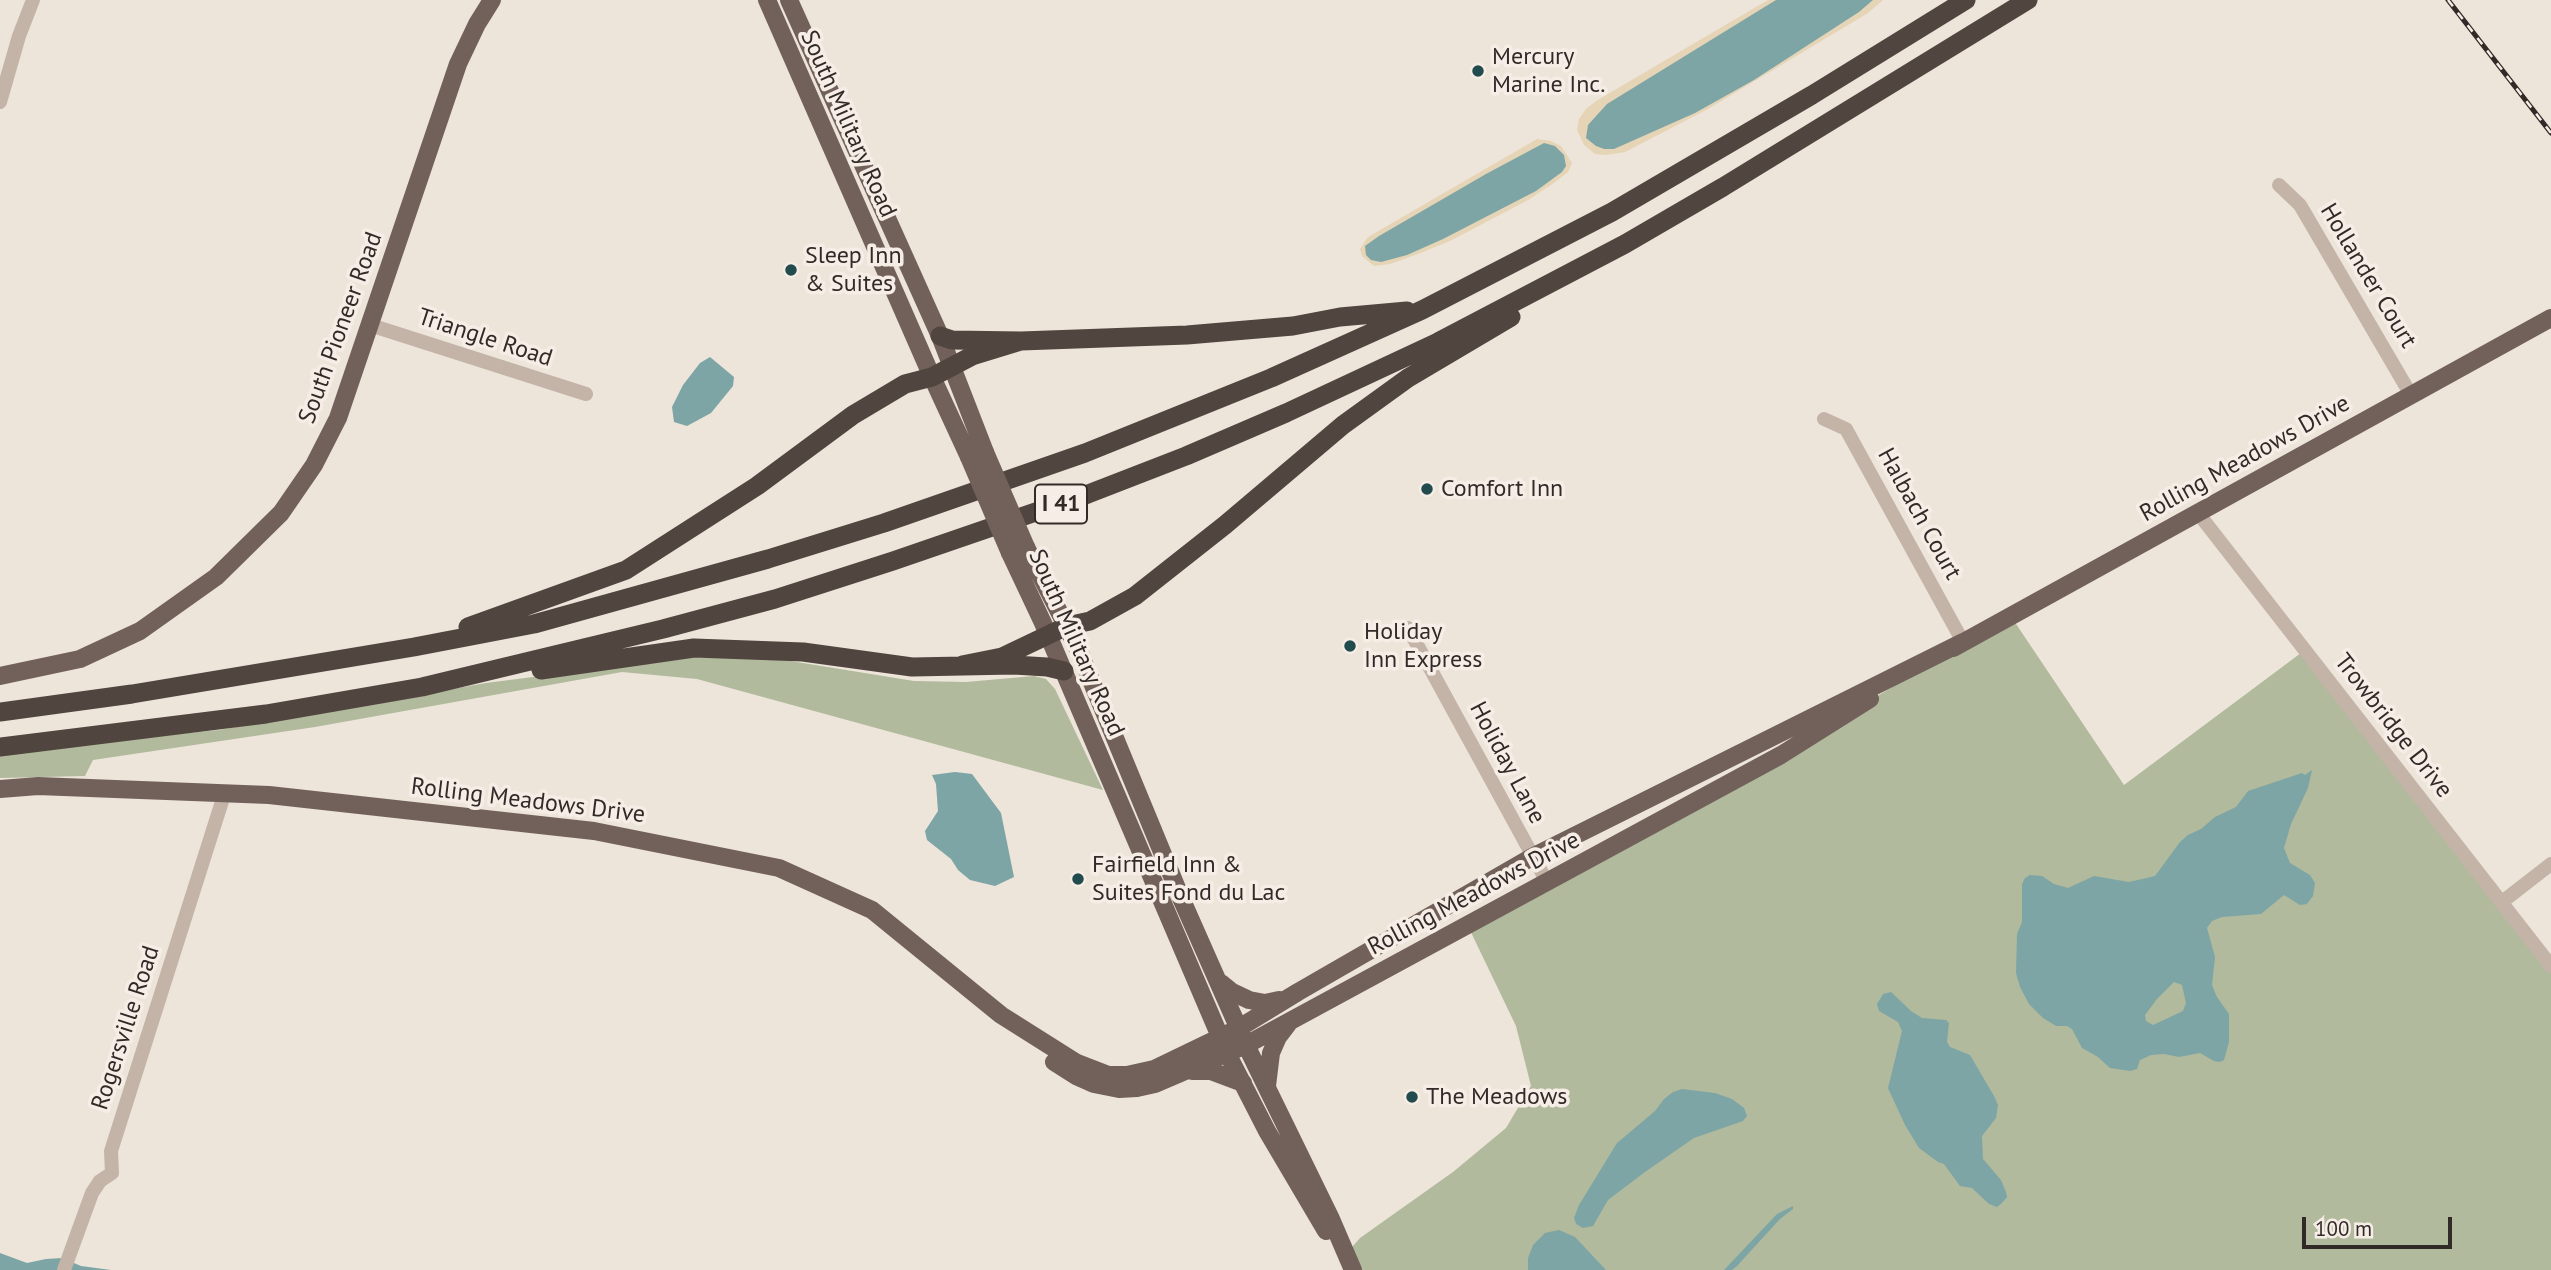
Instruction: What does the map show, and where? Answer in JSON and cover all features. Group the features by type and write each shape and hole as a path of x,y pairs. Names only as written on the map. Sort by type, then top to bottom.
{"highway":[{"name":"I 41","path":"0,712 132,694 534,624 768,559 884,523 1085,453 1271,378 1422,310 1612,212 1812,95 1966,0"},
{"name":"I 41","path":"0,747 266,714 422,687 775,599 1088,494 1286,413 1437,342 1625,244 1735,180 2028,0"},
{"path":"962,665 1002,657 1067,626 1090,621 1135,596 1225,525 1343,425 1408,378 1550,294 1625,244"},
{"path":"940,336 953,340 1021,341 1187,335 1293,326 1340,317 1422,310"},
{"path":"414,647 626,569 757,486 853,415 905,384 932,377 987,350 1021,341"},
{"path":"422,687 694,648 803,652 912,667 1036,666 1064,671"}],"main road":[{"name":"South Pioneer Road","path":"0,676 80,659 140,632 216,577 281,513 303,483 345,401 458,64 492,0"},
{"name":"South Military Road","path":"767,0 932,377 977,455 1018,550 1064,671 1224,1046 1313,1210 1349,1263"},
{"name":"South Military Road","path":"789,0 940,336 977,455"},
{"path":"797,0 808,39"},
{"name":"Rolling Meadows Drive","path":"1242,1037 1286,999 1532,857 1963,642 2551,318"},
{"name":"South Military Road","path":"1018,550 1067,626 1242,1037 1331,1219 1349,1263"},
{"name":"Rolling Meadows Drive","path":"0,789 38,786 225,792 432,812 594,831 779,868 872,910 1001,1015 1043,1054 1076,1076 1094,1084 1119,1089 1155,1084 1188,1070 1242,1037 1290,1021 1781,755 1963,642"},
{"path":"1218,980 1231,992 1249,1000 1265,1003 1286,999"},
{"name":"Rolling Meadows Drive","path":"1001,1015 1077,1063 1094,1071 1118,1076 1154,1069 1224,1046"},
{"path":"1267,1089 1271,1053 1278,1037 1290,1021"},
{"path":"1188,1070 1211,1072 1243,1083"}],"street":[{"path":"0,102 19,36 33,0"},
{"name":"Hollander Court","path":"2280,186 2300,205 2412,395"},
{"name":"Triangle Road","path":"370,325 586,394"},
{"name":"Halbach Court","path":"1824,419 1846,429 1963,642"},
{"name":"Trowbridge Drive","path":"2198,513 2551,967"},
{"name":"Holiday Lane","path":"1408,628 1547,882"},
{"name":"Rogersville Road","path":"64,1270 92,1193 100,1181 112,1173 111,1151 225,792"},
{"path":"2502,902 2551,864"}],"green space":[{"path":"2010,615 2124,785 2305,650 2551,966 2551,1270 1353,1270 1345,1255 1360,1238 1453,1172 1506,1128 1531,1086 1516,1026 1467,924 1781,755"},
{"path":"689,657 778,659 914,681 966,682 1034,676 1046,679 1055,689 1103,790 697,679 622,672 315,727 93,760 85,776 0,778 0,751 219,730 486,683"}],"sand":[{"path":"1768,0 1883,0 1868,13 1708,109 1625,152 1595,154 1584,145 1577,130 1579,119 1596,101"},
{"path":"1537,139 1561,146 1572,163 1568,172 1554,183 1528,200 1450,241 1418,254 1390,264 1374,266 1362,256 1360,249 1368,237"}],"water":[{"path":"1776,0 1873,0 1859,12 1754,80 1695,113 1614,149 1596,146 1586,138 1588,125 1607,104"},
{"path":"1544,143 1555,146 1564,155 1566,166 1536,191 1407,255 1381,262 1371,260 1366,255 1365,246 1379,236"},
{"path":"710,357 734,377 733,386 711,413 687,426 674,422 672,407 683,385 700,363"},
{"path":"2312,770 2308,788 2291,824 2284,848 2290,863 2310,875 2315,883 2313,896 2307,904 2300,905 2284,895 2261,914 2222,917 2212,921 2207,928 2215,957 2212,985 2229,1014 2229,1042 2224,1060 2214,1061 2200,1053 2179,1057 2164,1054 2151,1055 2140,1060 2137,1069 2130,1071 2110,1068 2082,1048 2072,1029 2056,1026 2029,1004 2016,973 2017,934 2022,922 2022,884 2025,878 2030,875 2042,876 2054,884 2068,888 2094,876 2129,882 2155,876 2180,842 2215,817 2236,807 2248,791 2302,773 2305,775","holes":["2174,982 2182,985 2186,1003 2183,1011 2153,1025 2146,1021 2145,1015 2157,999"]},
{"path":"955,772 972,774 1001,813 1014,877 995,886 970,880 958,870 951,859 927,840 925,831 938,811 936,784 932,775"},
{"path":"1891,992 1922,1018 1946,1020 1949,1023 1947,1042 1950,1047 1970,1055 1994,1096 1998,1105 1996,1118 1982,1136 1983,1159 2001,1180 2006,1192 2007,1197 1997,1207 1989,1204 1972,1188 1960,1186 1944,1164 1919,1148 1905,1125 1888,1088 1902,1031 1898,1022 1879,1011 1877,1004 1883,994"},
{"path":"1682,1089 1715,1093 1732,1099 1744,1108 1747,1116 1743,1121 1694,1138 1645,1172 1608,1200 1593,1226 1583,1228 1576,1224 1574,1218 1579,1205 1617,1143 1655,1111 1664,1099"},
{"path":"1793,1206 1737,1266 1732,1270 1724,1270 1777,1214"},
{"path":"1559,1230 1575,1237 1606,1270 1528,1270 1528,1258 1533,1245 1545,1233"},
{"path":"0,1253 27,1263 62,1258 81,1266 111,1270 0,1270"}],"railway":[{"path":"2448,0 2551,133"}],"place":[{"name":"Mercury Marine Inc.","path":"1478,71"},
{"name":"Sleep Inn & Suites","path":"791,270"},
{"name":"Comfort Inn","path":"1427,489"},
{"name":"Holiday Inn Express","path":"1350,646"},
{"name":"Fairfield Inn & Suites Fond du Lac","path":"1078,879"},
{"name":"The Meadows","path":"1412,1097"}]}
